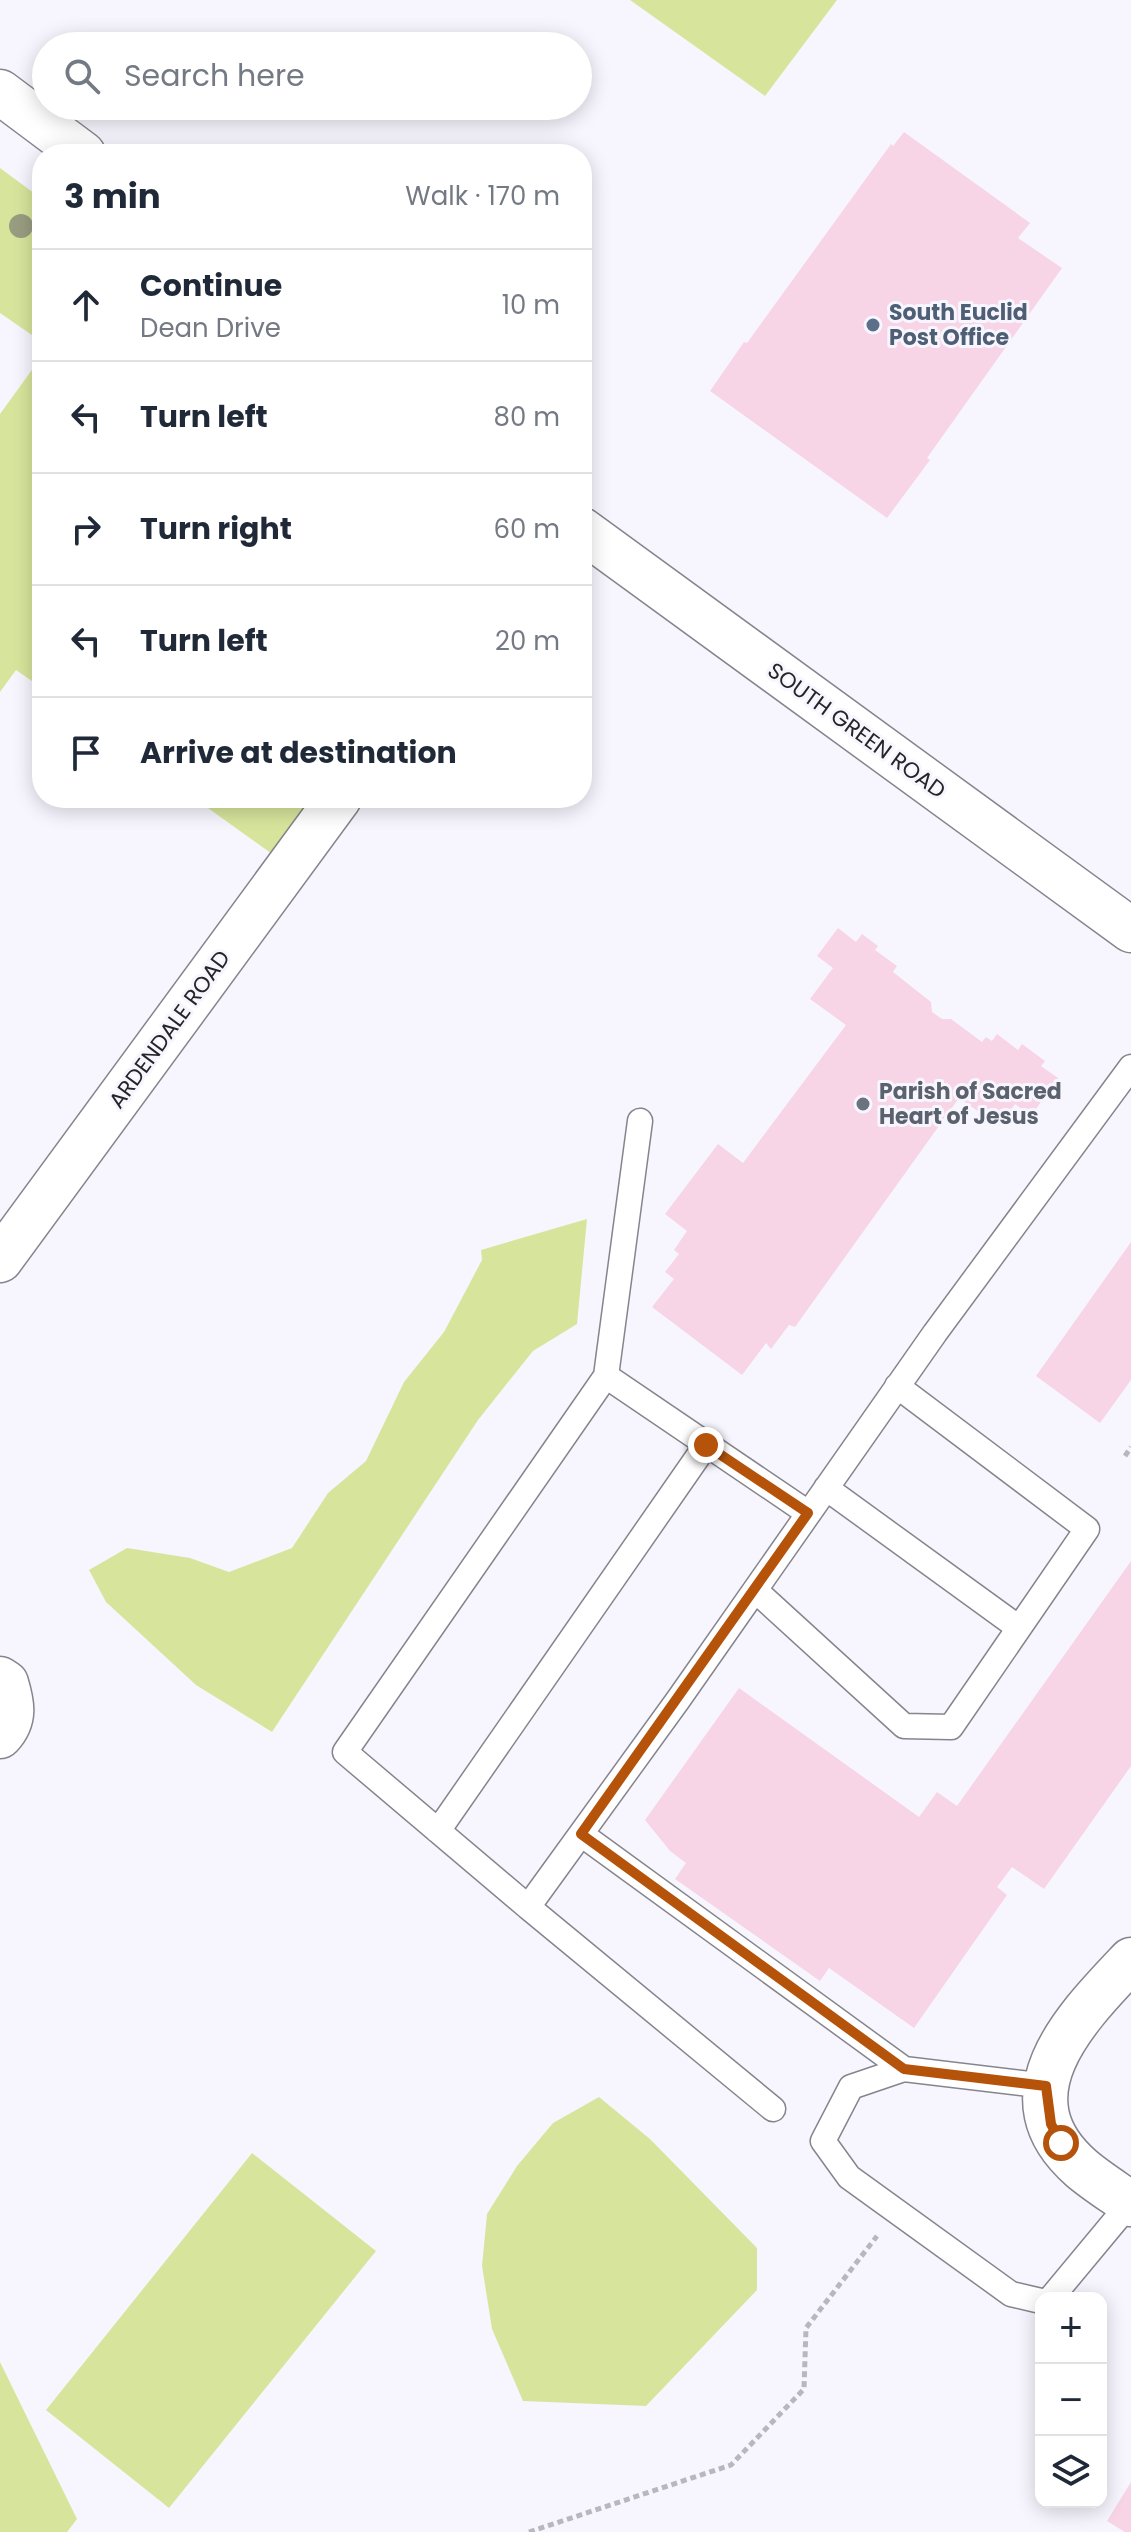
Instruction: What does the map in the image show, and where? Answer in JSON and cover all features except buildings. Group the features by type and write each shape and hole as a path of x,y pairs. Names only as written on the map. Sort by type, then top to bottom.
{"street":[{"path":"0,92 32,116"},
{"path":"37,120 70,144"},
{"name":"SOUTH GREEN ROAD","path":"592,537 1131,930"},
{"name":"ARDENDALE ROAD","path":"0,1260 332,808"},
{"path":"0,1679 6,1683 13,1708 7,1728 0,1736"},
{"path":"1131,1960 1079,2016 1048,2075 1051,2124 1061,2143 1079,2166 1131,2204"}],"lane":[{"path":"528,1907 897,1386 1131,1067"},
{"path":"640,1121 606,1376 345,1752 773,2109"},
{"path":"606,1376 808,1513"},
{"path":"755,1590 904,1726 951,1727 1087,1529 897,1386"},
{"path":"438,1831 706,1445"},
{"path":"826,1488 1019,1628"},
{"path":"581,1834 904,2069"},
{"path":"1035,2300 1011,2294 849,2177 823,2141 851,2087 904,2069 1048,2075"},
{"path":"1056,2292 1131,2204"}],"path":[{"path":"1125,1456 1131,1447"},
{"path":"529,2532 731,2465 804,2389 806,2328 897,2211"}],"green space":[{"path":"630,0 837,0 765,96"},
{"path":"0,168 32,192 32,335 0,313"},
{"path":"32,370 32,681 16,670 0,692 0,414"},
{"path":"208,808 332,808 289,866"},
{"path":"587,1219 577,1324 533,1351 478,1420 272,1732 196,1685 106,1602 89,1570 127,1548 190,1558 229,1572 292,1548 328,1493 366,1461 404,1382 444,1332 482,1260 481,1250"},
{"path":"599,2097 650,2139 757,2248 757,2290 646,2406 523,2401 492,2329 482,2266 487,2214 517,2166 553,2123"},
{"path":"252,2153 376,2251 169,2508 46,2410"},
{"path":"0,2362 77,2519 67,2532 0,2532"}],"place":[{"name":"South Euclid Post Office","path":"873,325"},
{"name":"Parish of Sacred Heart of Jesus","path":"863,1104"}],"route":[{"path":"706,1445 808,1513 581,1834 904,2069 1046,2086 1051,2124 1061,2143"}]}
